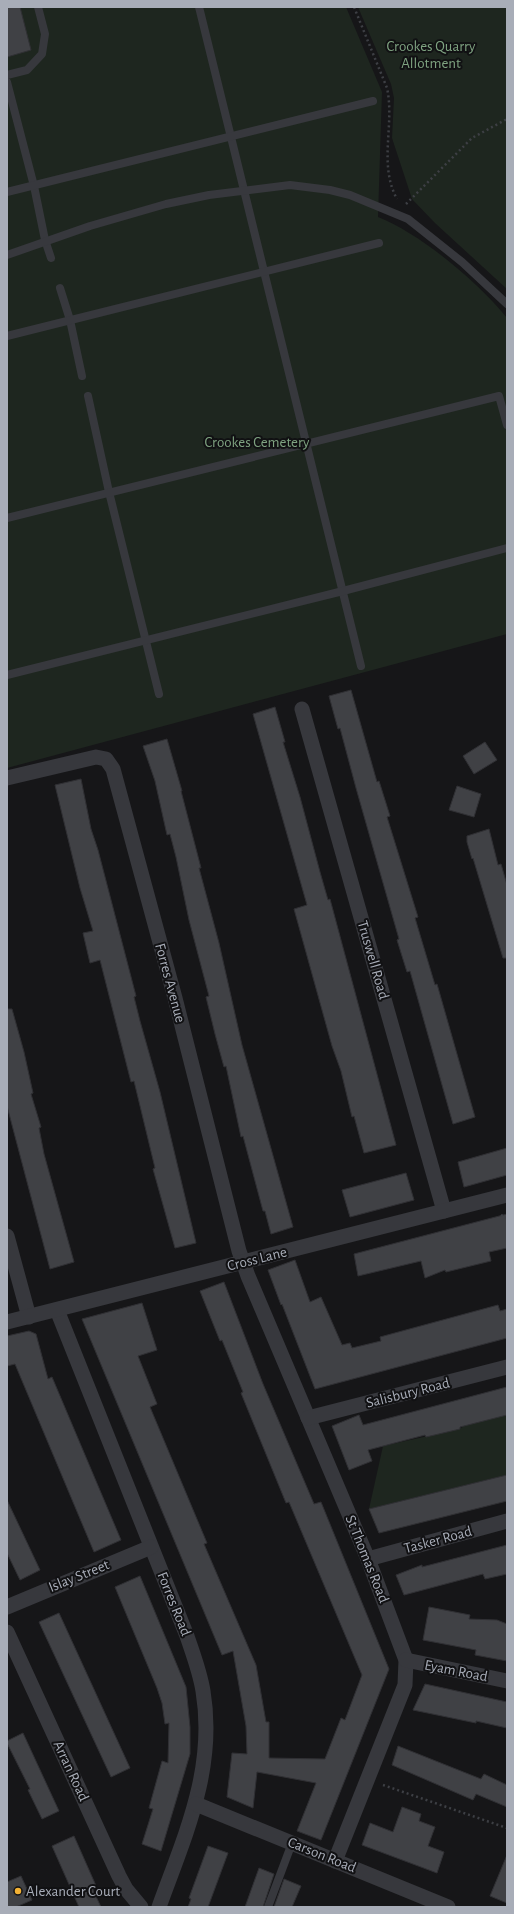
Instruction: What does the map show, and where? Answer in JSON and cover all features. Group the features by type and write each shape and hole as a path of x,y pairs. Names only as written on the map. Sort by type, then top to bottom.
{"street":[{"name":"Truswell Road","path":"302,709 444,1211"},
{"name":"Forres Avenue","path":"7,778 52,766 96,757 106,759 113,769 173,990 243,1262"},
{"name":"Cross Lane","path":"7,1322 507,1195"},
{"path":"7,1236 29,1317"},
{"name":"St Thomas Road","path":"243,1262 368,1559 406,1660 405,1685 335,1861"},
{"name":"Forres Road","path":"56,1310 187,1636 203,1690 207,1743 204,1771 196,1804 160,1907"},
{"name":"Salisbury Road","path":"308,1418 507,1367"},
{"name":"Tasker Road","path":"368,1559 507,1521"},
{"name":"Islay Street","path":"7,1607 151,1547"},
{"name":"Arran Road","path":"7,1632 119,1876 126,1889 141,1907"},
{"name":"Eyam Road","path":"406,1660 507,1681"},
{"name":"Carson Road","path":"196,1804 448,1907"}],"lane":[{"path":"7,75 27,70 42,54 45,34 38,7"},
{"path":"200,7 361,666"},
{"path":"7,82 34,186 45,240 52,258"},
{"path":"7,192 373,101"},
{"path":"7,255 45,240 166,204 209,195 290,185 330,190 365,200 408,218 462,262 507,304"},
{"path":"7,336 379,243"},
{"path":"60,288 70,320 82,376"},
{"path":"7,518 503,395 507,425"},
{"path":"88,396 109,492 159,694"},
{"path":"7,675 343,591 507,548"},
{"path":"268,1907 292,1843"}],"path":[{"path":"354,7 387,88 389,102 389,176 394,193 408,218"},
{"path":"403,208 472,138 507,119"},
{"path":"367,1780 507,1828"}],"green space":[{"name":"Crookes Cemetery","path":"7,7 346,7 382,92 378,217 412,235 448,260 481,289 507,318 507,634 7,768"},
{"name":"Crookes Quarry Allotment","path":"358,7 507,7 507,289 435,223 412,199 392,138 394,98 391,84"},
{"path":"507,1414 507,1475 369,1509 383,1446 460,1429 465,1425"}],"building":[{"path":"7,7 20,7 31,50 7,57"},
{"path":"351,690 377,782 379,781 390,816 387,817 418,917 415,918 435,985 437,984 475,1117 453,1124 410,971 407,972 397,940 399,939 340,728 338,729 329,696"},
{"path":"275,707 285,742 283,742 300,797 328,900 330,899 396,1145 364,1153 354,1116 352,1117 341,1071 332,1046 294,909 307,905 253,714"},
{"path":"167,739 182,791 201,868 199,868 219,943 242,1045 293,1227 271,1234 265,1211 263,1211 243,1136 241,1137 226,1066 224,1067 206,997 209,996 189,920 176,857 170,834 167,835 155,781 143,746"},
{"path":"485,742 497,760 474,774 463,756"},
{"path":"81,779 91,829 98,850 136,996 134,997 160,1092 196,1243 175,1248 153,1169 155,1168 134,1081 131,1082 100,960 90,963 83,933 93,931 80,888 55,785"},
{"path":"457,786 481,794 474,817 449,810"},
{"path":"489,829 498,865 501,864 507,885 507,958 503,958 467,842 467,836"},
{"path":"7,1009 12,1009 24,1052 33,1093 31,1094 41,1127 39,1128 44,1154 74,1262 50,1269 7,1106"},
{"path":"507,1148 507,1175 464,1187 458,1162"},
{"path":"406,1173 414,1200 350,1217 342,1190"},
{"path":"507,1214 507,1248 489,1252 491,1261 446,1272 445,1270 425,1278 421,1261 358,1276 354,1254"},
{"path":"295,1260 310,1302 321,1297 342,1345 350,1343 352,1348 381,1341 380,1337 498,1305 500,1311 507,1309 507,1338 315,1389 268,1270"},
{"path":"224,1282 263,1384 314,1504 321,1502 389,1669 321,1840 297,1831 316,1783 257,1772 253,1808 227,1797 232,1753 247,1754 246,1726 233,1651 222,1655 82,1319 142,1303 157,1350 138,1356 157,1404 150,1407 207,1543 204,1544 256,1665 266,1722 269,1722 269,1758 325,1759 341,1718 345,1720 362,1675 289,1502 286,1503 241,1393 243,1392 222,1340 220,1341 200,1291"},
{"path":"29,1331 36,1334 48,1379 52,1377 121,1540 94,1552 15,1364 7,1366 7,1336"},
{"path":"507,1387 507,1415 460,1427 460,1429 426,1437 425,1435 368,1450 372,1461 349,1470 332,1426 359,1415 363,1425"},
{"path":"507,1475 507,1501 379,1533 369,1509"},
{"path":"7,1500 40,1570 20,1580 7,1553"},
{"path":"507,1545 507,1574 485,1579 483,1574 404,1595 396,1575 422,1565 422,1567"},
{"path":"140,1576 186,1687 190,1727 190,1754 161,1851 142,1844 153,1809 149,1808 162,1761 168,1763 169,1723 165,1724 162,1703 157,1688 115,1587"},
{"path":"429,1607 470,1615 469,1619 497,1620 507,1624 507,1661 475,1655 476,1650 423,1640"},
{"path":"59,1613 130,1768 111,1777 39,1622"},
{"path":"425,1684 507,1702 507,1728 413,1710"},
{"path":"23,1733 59,1811 42,1819 28,1790 30,1789 7,1743 7,1741"},
{"path":"398,1746 481,1779 484,1774 507,1785 507,1807 476,1794 473,1800 392,1765"},
{"path":"402,1807 421,1814 419,1821 435,1827 428,1846 444,1852 437,1873 362,1845 370,1823 393,1832"},
{"path":"74,1836 97,1888 93,1890 101,1907 79,1907 52,1846"},
{"path":"208,1846 228,1853 208,1907 188,1907 191,1899 189,1898"},
{"path":"507,1855 507,1903 490,1896"},
{"path":"259,1868 274,1874 263,1907 245,1907"},
{"name":"Alexander Court","path":"21,1876 32,1900 16,1907 7,1907 7,1882"},
{"path":"284,1879 301,1886 292,1907 274,1907"}],"place":[{"name":"Alexander Court","path":"18,1891"}]}
